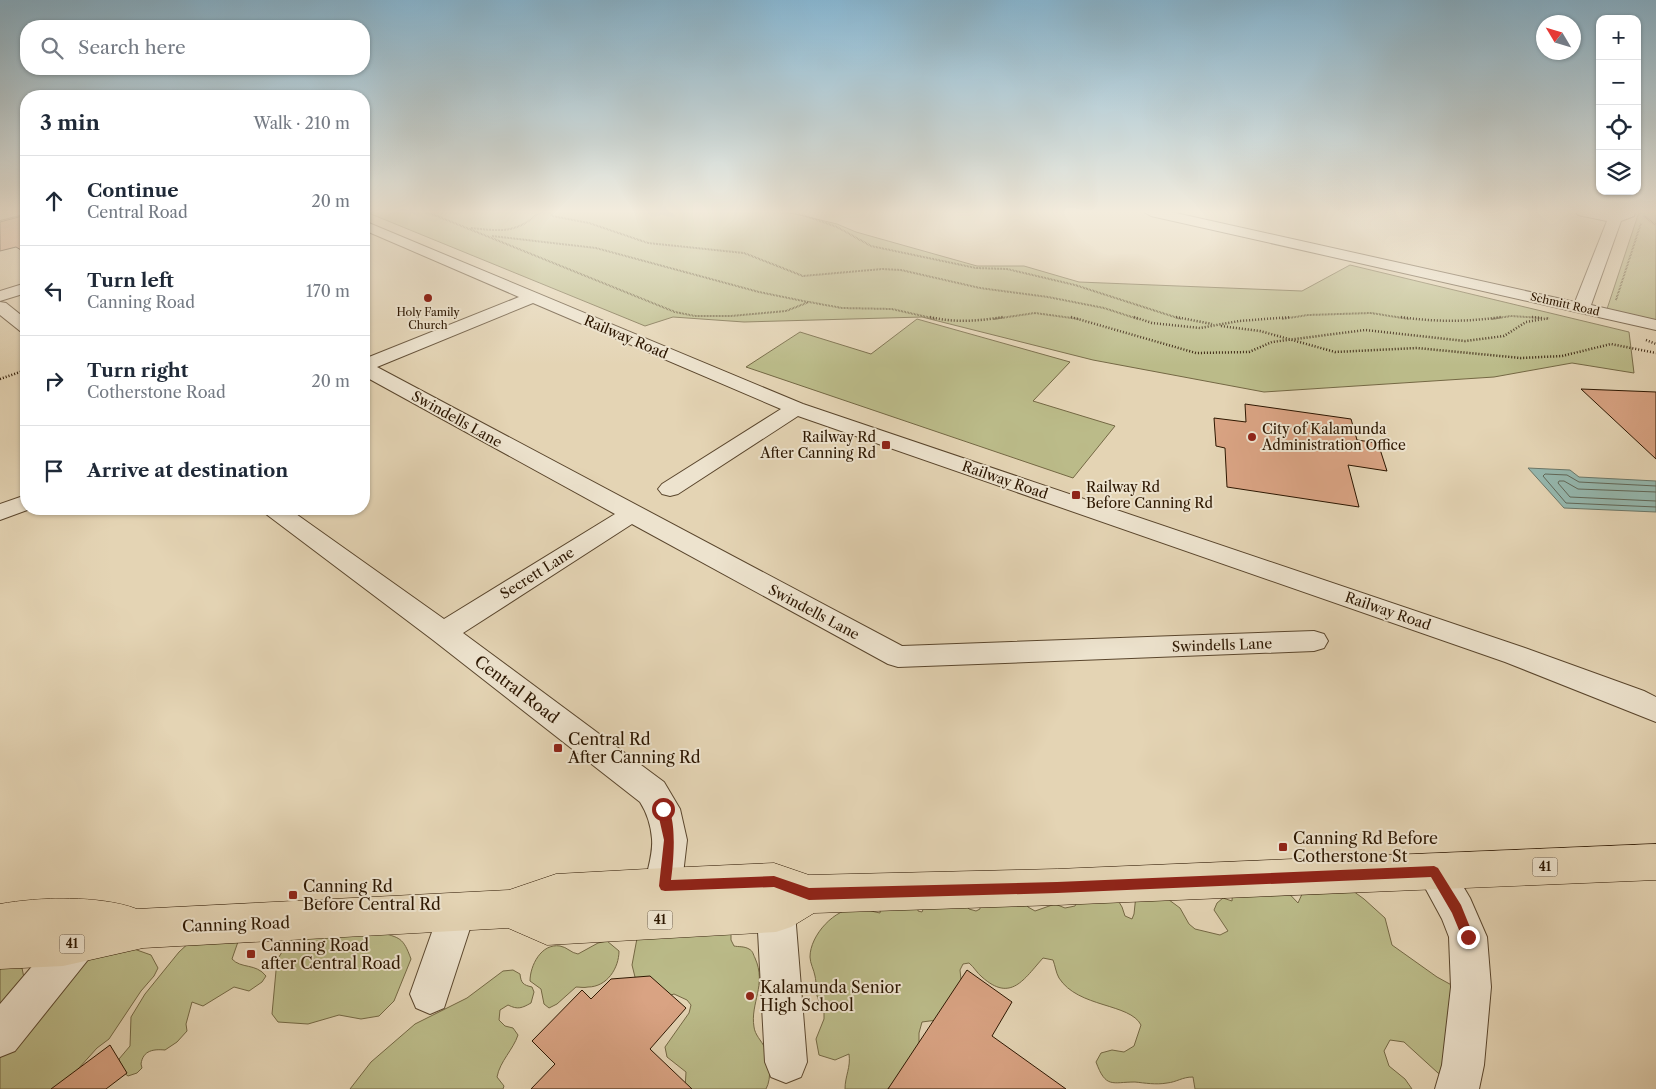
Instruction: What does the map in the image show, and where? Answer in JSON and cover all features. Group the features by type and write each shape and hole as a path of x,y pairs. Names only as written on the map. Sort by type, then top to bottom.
{"main road":[{"name":"Canning Road","path":"0,948 63,946 142,928 509,909 547,925 661,903 792,903 1057,887 1656,862"},
{"name":"Canning Road","path":"0,924 14,921 80,918 142,928"}],"street":[{"name":"Railway Road","path":"452,263 796,408 1514,655 1633,699 1656,710"},
{"name":"Schmitt Road","path":"1379,263 1656,325"},
{"path":"1581,308 1598,263"},
{"path":"0,294 20,288"},
{"path":"370,364 532,297"},
{"path":"0,307 20,322"},
{"name":"Swindells Lane","path":"370,370 631,514 898,656 1314,641"},
{"path":"670,489 796,408"},
{"path":"0,513 20,505"},
{"name":"Secrett Lane","path":"443,633 631,514"},
{"name":"Central Road","path":"282,515 443,633 652,792 663,809 670,840 661,903"},
{"path":"1434,871 1457,910 1468,937 1471,987 1463,1065 1457,1089"},
{"path":"786,1062 792,903"},
{"path":"430,994 456,913"},
{"path":"0,1036 77,943"}],"path":[{"path":"553,263 675,312 695,316 731,316 786,311 809,302"},
{"path":"651,263 759,292 842,308 892,308 942,320 984,320 1035,313 1077,318 1196,353 1249,352 1272,342 1365,330 1465,341 1504,336 1526,322 1549,318 1511,316 1474,321 1419,320 1371,313 1308,315 1239,321 1200,328 1152,323 1104,308 1048,297 980,288 901,270 882,269 802,276 767,263"},
{"path":"951,263 976,268 1007,269 1075,286 1178,318 1260,331 1335,352 1417,348 1521,358 1562,356 1611,344 1656,353"},
{"path":"1581,308 1614,310 1629,263"},
{"path":"0,379 20,372"}],"green space":[{"path":"490,263 966,263 977,266 1024,266 1079,282 1302,291 1350,265 1629,332 1634,373 1572,363 1494,377 1264,392 1093,360 922,317 744,322 673,317 645,326"},
{"path":"1622,263 1656,263 1656,321 1607,309"},
{"path":"917,319 1070,362 1033,401 1115,426 1073,478 746,367 800,332 871,354"},
{"path":"950,883 969,909 976,911 980,909 980,890 1021,894 1028,907 1035,911 1055,904 1065,908 1075,906 1078,900 1111,889 1125,916 1132,919 1136,895 1161,894 1180,908 1189,924 1195,929 1220,935 1228,931 1214,910 1217,903 1223,898 1232,901 1233,883 1279,883 1298,903 1307,883 1342,883 1385,918 1392,945 1437,977 1457,988 1451,1081 1438,1073 1404,1042 1390,1040 1384,1051 1389,1066 1405,1079 1412,1089 1195,1089 1193,1077 1159,1084 1111,1082 1103,1077 1096,1062 1101,1053 1112,1050 1124,1052 1134,1046 1141,1025 1135,1018 1126,1013 1078,995 1059,978 1053,960 1043,958 1023,980 1009,988 992,985 969,963 963,964 960,970 962,989 937,1020 922,1022 919,1033 919,1048 901,1081 887,1089 845,1089 849,1054 835,1060 819,1055 816,1039 824,1019 824,1008 817,996 815,976 810,959 814,940 825,924 849,909 857,908 880,913 881,899 917,897 918,911 922,912 929,895"},
{"path":"379,932 403,942 411,959 394,1001 379,1016 361,1019 339,1015 308,1024 278,1022 272,1014 277,960 292,936"},
{"path":"731,932 731,940 734,946 749,949 755,958 758,968 759,985 753,1018 755,1030 768,1057 770,1074 768,1085 766,1089 685,1089 686,1072 667,1057 665,1047 689,1013 691,1005 687,1000 674,994 668,996 636,981 632,965 638,933"},
{"path":"240,936 232,959 262,972 266,976 262,982 249,991 234,987 203,1006 192,1002 186,1024 187,1031 177,1042 165,1050 153,1050 147,1053 142,1059 142,1068 137,1073 128,1076 123,1072 119,1059 130,1046 131,1017 145,994 179,952 192,940"},
{"path":"607,941 619,951 617,964 606,980 595,986 576,987 557,1004 549,1008 544,1004 541,989 530,981 534,963 542,952 553,946 560,946 578,954 598,943"},
{"path":"134,949 151,955 158,968 109,1039 97,1048 60,1089 0,1089 0,1010 71,960"},
{"path":"0,964 22,968 24,978 0,1005"},
{"path":"513,970 520,974 523,983 532,987 534,992 531,1003 528,1005 517,1008 508,1005 500,1010 499,1020 505,1026 513,1028 518,1035 497,1077 504,1086 503,1089 350,1089 371,1062 415,1024 467,998 503,971"}],"water":[{"path":"1528,468 1570,470 1579,477 1656,481 1656,512 1564,508"}],"building":[{"path":"1581,389 1656,392 1656,459"},
{"path":"1245,404 1351,419 1357,440 1378,443 1387,471 1348,465 1359,507 1227,487 1225,448 1216,446 1214,418 1246,422"},
{"path":"967,970 1012,1002 992,1036 1066,1089 888,1089"},
{"path":"650,976 686,1008 650,1049 692,1089 531,1089 555,1064 532,1041 582,990 591,999 611,979"},
{"path":"110,1045 127,1073 106,1089 51,1089"}],"place":[{"name":"Holy Family Church","path":"428,298"},
{"name":"City of Kalamunda Administration Office","path":"1252,437"},
{"name":"Railway Rd After Canning Rd","path":"886,445"},
{"name":"Railway Rd Before Canning Rd","path":"1076,495"},
{"name":"Central Rd After Canning Rd","path":"558,748"},
{"name":"Canning Rd Before Cotherstone St","path":"1283,847"},
{"name":"Canning Rd Before Central Rd","path":"293,895"},
{"name":"Canning Road after Central Road","path":"251,954"},
{"name":"Kalamunda Senior High School","path":"750,996"}],"route":[{"path":"663,809 670,840 665,886 774,881 809,894 1057,887 1434,871 1457,910 1468,937"}]}
